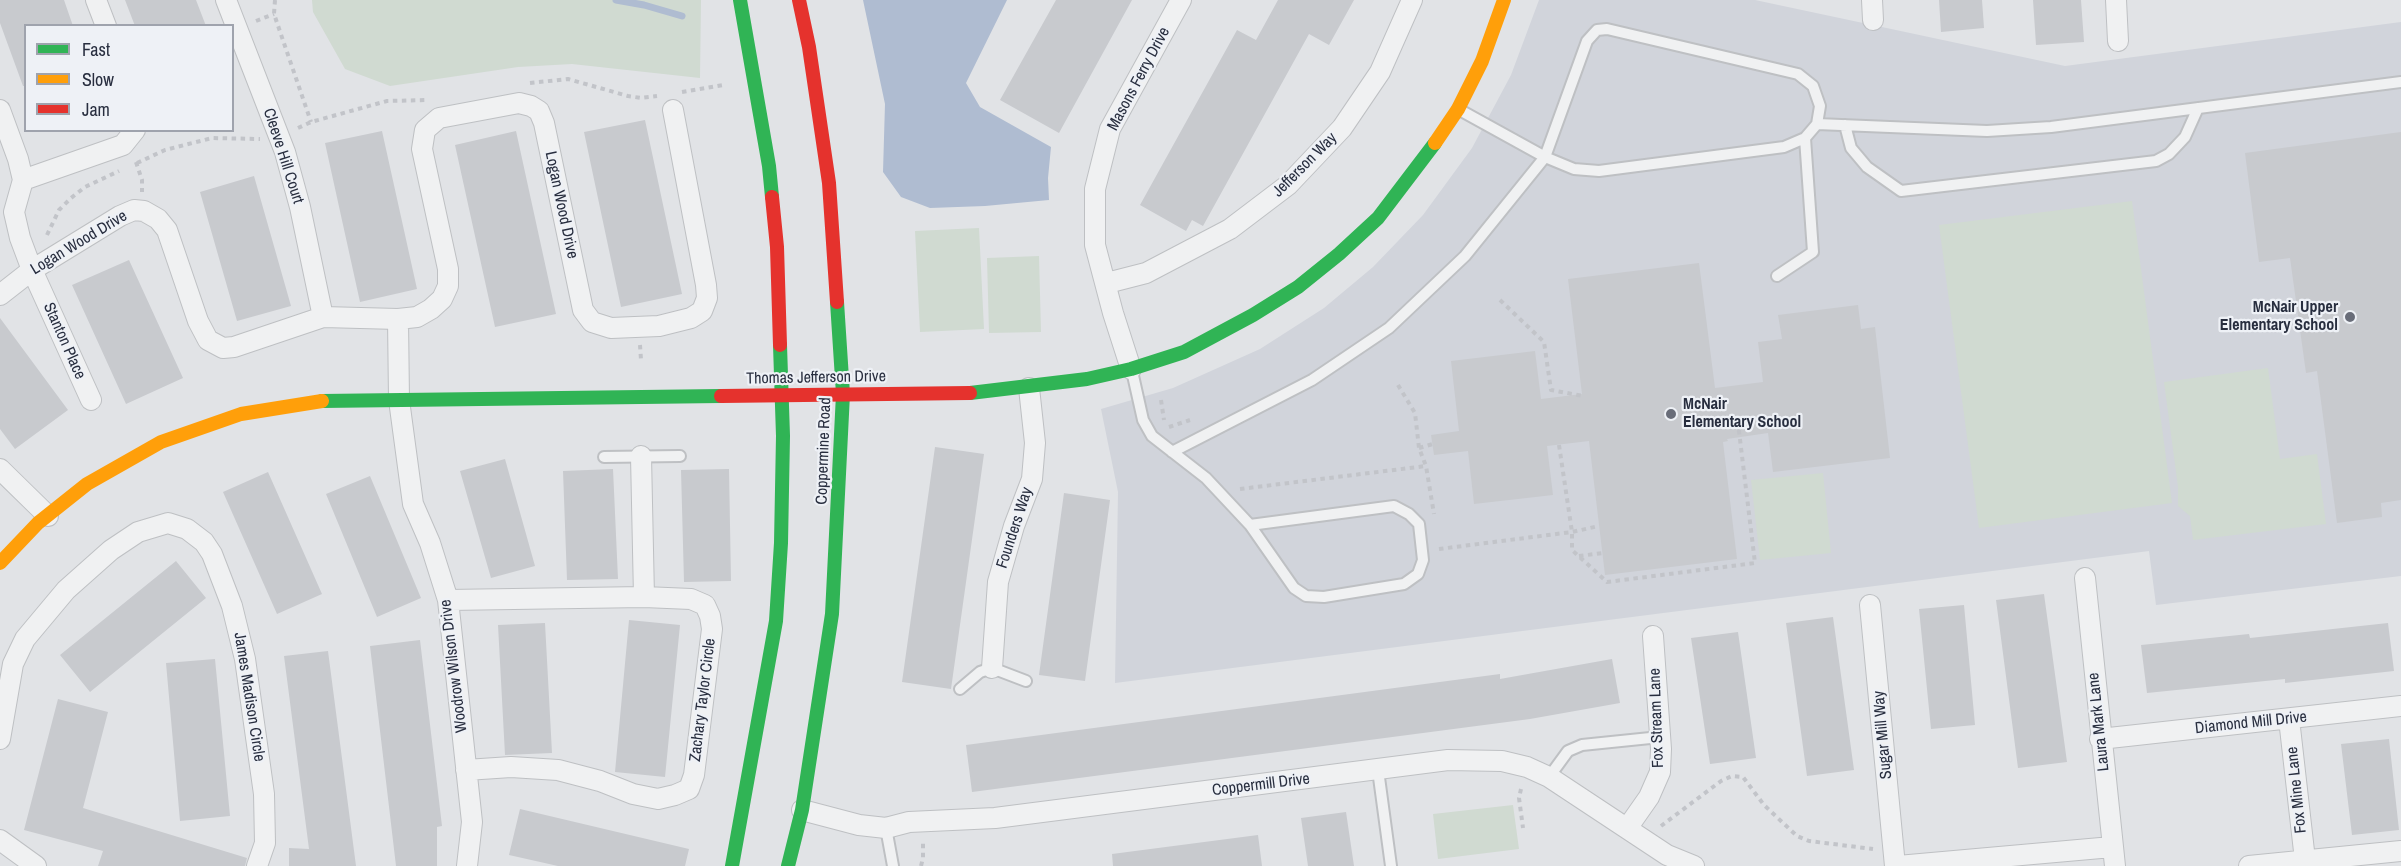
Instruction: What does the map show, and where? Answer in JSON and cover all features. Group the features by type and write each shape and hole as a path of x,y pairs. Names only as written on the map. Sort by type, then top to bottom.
{"street":[{"path":"96,0 105,24"},
{"name":"Cleeve Hill Court","path":"226,0 288,163 300,207 323,317"},
{"path":"732,866 776,621 781,531 781,351 777,247 770,177 740,0"},
{"name":"Coppermine Road","path":"788,866 802,810 832,614 843,394 829,183 799,0"},
{"name":"Masons Ferry Drive","path":"1131,369 1113,314 1107,283 1095,245 1095,189 1110,129 1181,0"},
{"name":"Jefferson Way","path":"1107,283 1146,273 1230,230 1288,185 1342,128 1380,72 1412,0"},
{"name":"Thomas Jefferson Drive","path":"0,563 23,537 87,484 161,442 201,426 241,414 324,401 979,393 1029,388 1131,369 1184,352 1230,328 1298,287 1378,218 1428,154 1458,109 1485,52 1504,0"},
{"path":"1872,0 1873,20"},
{"path":"2116,0 2118,41"},
{"name":"Logan Wood Drive","path":"0,295 32,270 120,216 134,210 158,219 167,230 198,321 208,340 223,348 234,347 323,317 398,319 417,316 431,309 442,299 448,286 448,268 422,149 425,130 439,118 519,103 539,111 544,123 583,310 592,322 611,328 659,326 691,318 702,311 707,298 706,285 673,110"},
{"name":"Stanton Place","path":"0,110 18,159 22,180 14,212 20,238 32,270 91,400"},
{"path":"22,180 123,145 133,132"},
{"path":"398,319 399,400"},
{"name":"Founders Way","path":"992,668 998,582 1014,526 1032,478 1035,443 1029,388"},
{"name":"Woodrow Wilson Drive","path":"399,400 413,504 430,543 448,600 472,822 468,866"},
{"path":"641,456 644,597"},
{"path":"0,469 48,516"},
{"name":"James Madison Circle","path":"0,739 13,664 25,639 66,590 111,550 138,532 168,523 187,529 204,542 212,554 232,606 245,659 264,794 264,843 257,866"},
{"name":"Laura Mark Lane","path":"2085,578 2114,857"},
{"name":"Zachary Taylor Circle","path":"448,600 644,597 691,599 705,605 712,628 694,775 688,789 658,799 633,794 600,781 558,770 511,767 466,770"},
{"name":"Sugar Mill Way","path":"1870,605 1893,846 1897,866"},
{"name":"Fox Stream Lane","path":"1636,833 1660,772 1653,636"},
{"name":"Diamond Mill Drive","path":"2100,739 2401,706"},
{"name":"Fox Mine Lane","path":"2289,719 2305,860"},
{"name":"Coppermill Drive","path":"802,810 859,825 886,828 909,822 995,818 1448,760 1502,761 1527,767 1549,777 1636,833 1668,860 1694,866"},
{"path":"0,840 36,866"},
{"path":"2250,866 2401,851"},
{"path":"1897,866 2114,857"}],"lane":[{"path":"1172,452 1312,380 1389,328 1465,256 1545,157 1587,41 1597,30 1607,29 1798,74 1813,86 1820,106 1817,124 1804,138 1784,147 1599,171 1574,169 1545,157 1458,109"},
{"path":"1817,124 1987,131 2051,127 2401,82"},
{"path":"1845,125 1851,148 1867,167 1901,191 2156,161 2169,154 2185,137 2198,108"},
{"path":"1777,276 1813,252 1804,138"},
{"path":"1131,369 1143,420 1152,436 1206,478 1250,525 1294,588 1306,596 1324,597 1404,584 1418,574 1423,560 1419,524 1409,514 1394,506 1250,525"},
{"path":"604,457 680,456"},
{"path":"960,689 980,672 992,668 1026,681"},
{"path":"1549,777 1568,751 1582,745 1660,737"},
{"path":"1378,770 1391,866"},
{"path":"886,828 893,866"}],"path":[{"path":"275,0 274,14 311,122"},
{"path":"553,81 554,87"},
{"path":"43,244 59,210 71,198 85,188 137,163 165,150 212,138 267,139"},
{"path":"132,155 142,180 143,200"},
{"path":"1500,300 1544,342 1551,390 1582,396"},
{"path":"1161,400 1166,427 1190,420"},
{"path":"1559,445 1572,532 1572,550 1607,582 1755,563 1738,423"},
{"path":"1419,448 1433,444"},
{"path":"1240,489 1426,466"},
{"path":"1439,549 1572,532 1599,526"},
{"path":"1578,556 1603,553"},
{"path":"1636,833 1732,776 1743,777 1764,806 1797,836 1809,841 1874,849 1893,846"},
{"path":"1521,789 1519,798 1523,828"}],"shaded area":[{"path":"312,0 701,0 700,78 572,64 518,67 390,86 345,69 313,12"},
{"path":"1539,0 1755,0 2065,66 2401,22 2401,576 2156,605 2149,551 1115,683 1118,492 1101,409 1173,388 1260,349 1324,308 1373,267 1423,215 1472,148 1511,75"},
{"path":"2132,201 2172,503 1979,528 1939,225"},
{"path":"979,228 984,329 920,332 915,231"},
{"path":"1039,256 1041,332 989,333 987,258"},
{"path":"2268,368 2280,459 2317,454 2326,524 2193,540 2190,516 2178,506 2178,487 2164,382"},
{"path":"1823,473 1831,553 1760,560 1751,480"},
{"path":"1513,805 1519,849 1438,859 1433,814"}],"water":[{"path":"863,0 1007,0 966,83 980,107 1051,147 1048,178 1049,200 930,208 901,197 883,172 885,104"}],"building":[{"path":"0,0 64,0 72,24 24,24 23,86 0,23"},
{"path":"125,0 196,0 205,24 134,24"},
{"path":"1056,0 1132,0 1059,133 1000,100"},
{"path":"1278,0 1354,0 1329,45 1309,34 1203,226 1192,220 1186,231 1140,205 1237,30 1256,40"},
{"path":"1939,0 1982,0 1984,28 1941,32"},
{"path":"2033,0 2081,0 2084,42 2036,45"},
{"path":"645,120 682,294 621,307 584,132"},
{"path":"382,131 417,289 360,302 325,143"},
{"path":"516,131 556,314 495,327 455,145"},
{"name":"McNair Upper Elementary School","path":"2401,132 2401,500 2381,503 2382,517 2337,523 2317,371 2306,373 2290,258 2259,262 2245,153"},
{"path":"254,176 291,306 237,321 200,192"},
{"path":"129,260 183,378 126,404 72,285"},
{"name":"McNair Elementary School","path":"1699,263 1715,388 1763,382 1758,342 1782,339 1778,315 1858,305 1861,329 1875,327 1890,458 1773,472 1768,433 1727,439 1728,441 1723,442 1737,559 1605,575 1589,441 1547,446 1553,495 1474,504 1468,451 1434,455 1431,435 1459,431 1451,361 1535,351 1541,399 1582,394 1568,279"},
{"path":"0,318 68,410 15,449 0,429"},
{"path":"935,447 984,454 951,689 902,682"},
{"path":"505,459 535,566 491,578 460,471"},
{"path":"613,469 618,579 567,580 563,471"},
{"path":"729,469 731,581 684,582 681,470"},
{"path":"268,472 322,594 277,614 223,492"},
{"path":"370,476 421,598 377,617 326,494"},
{"path":"1064,493 1110,500 1085,681 1039,675"},
{"path":"176,561 206,598 90,692 60,655"},
{"path":"2044,594 2067,762 2018,768 1996,600"},
{"path":"1964,605 1975,725 1931,729 1919,609"},
{"path":"1833,617 1854,770 1807,776 1786,623"},
{"path":"629,620 680,625 665,777 615,772"},
{"path":"545,623 552,753 505,755 498,625"},
{"path":"2388,623 2394,671 2285,683 2285,679 2147,693 2141,645 2249,634 2250,638"},
{"path":"1738,632 1756,758 1710,764 1691,638"},
{"path":"420,640 442,826 437,827 437,866 396,866 370,646"},
{"path":"328,651 356,866 289,866 289,848 309,849 284,656"},
{"path":"215,659 230,816 180,821 166,663"},
{"path":"1612,659 1620,703 1530,719 972,792 966,745 1500,674 1500,679"},
{"path":"58,699 108,712 83,808 247,858 245,866 98,866 103,851 24,830"},
{"path":"2389,739 2399,830 2352,835 2341,744"},
{"path":"520,809 689,849 685,866 558,866 509,855"},
{"path":"1346,812 1354,866 1308,866 1301,818"},
{"path":"1258,835 1262,866 1113,866 1112,854"}],"waterway":[{"path":"616,0 682,16"}],"traffic: fast":[{"path":"740,0 769,166 772,197"},
{"path":"970,393 1087,379 1131,369 1184,352 1253,315 1298,287 1378,218 1435,143"},
{"path":"788,866 802,810 832,614 843,394 837,302"},
{"path":"732,866 776,621 781,543 783,436 780,345"},
{"path":"322,401 721,396"}],"traffic: slow":[{"path":"1435,143 1458,109 1482,61 1504,0"},
{"path":"0,563 38,523 87,484 161,442 241,414 322,401"}],"traffic: jam":[{"path":"799,0 809,47 829,183 837,302"},
{"path":"772,197 777,247 780,345"},
{"path":"721,396 970,393"}],"place":[{"name":"McNair Upper Elementary School","path":"2350,317"},
{"name":"McNair Elementary School","path":"1671,414"}]}
